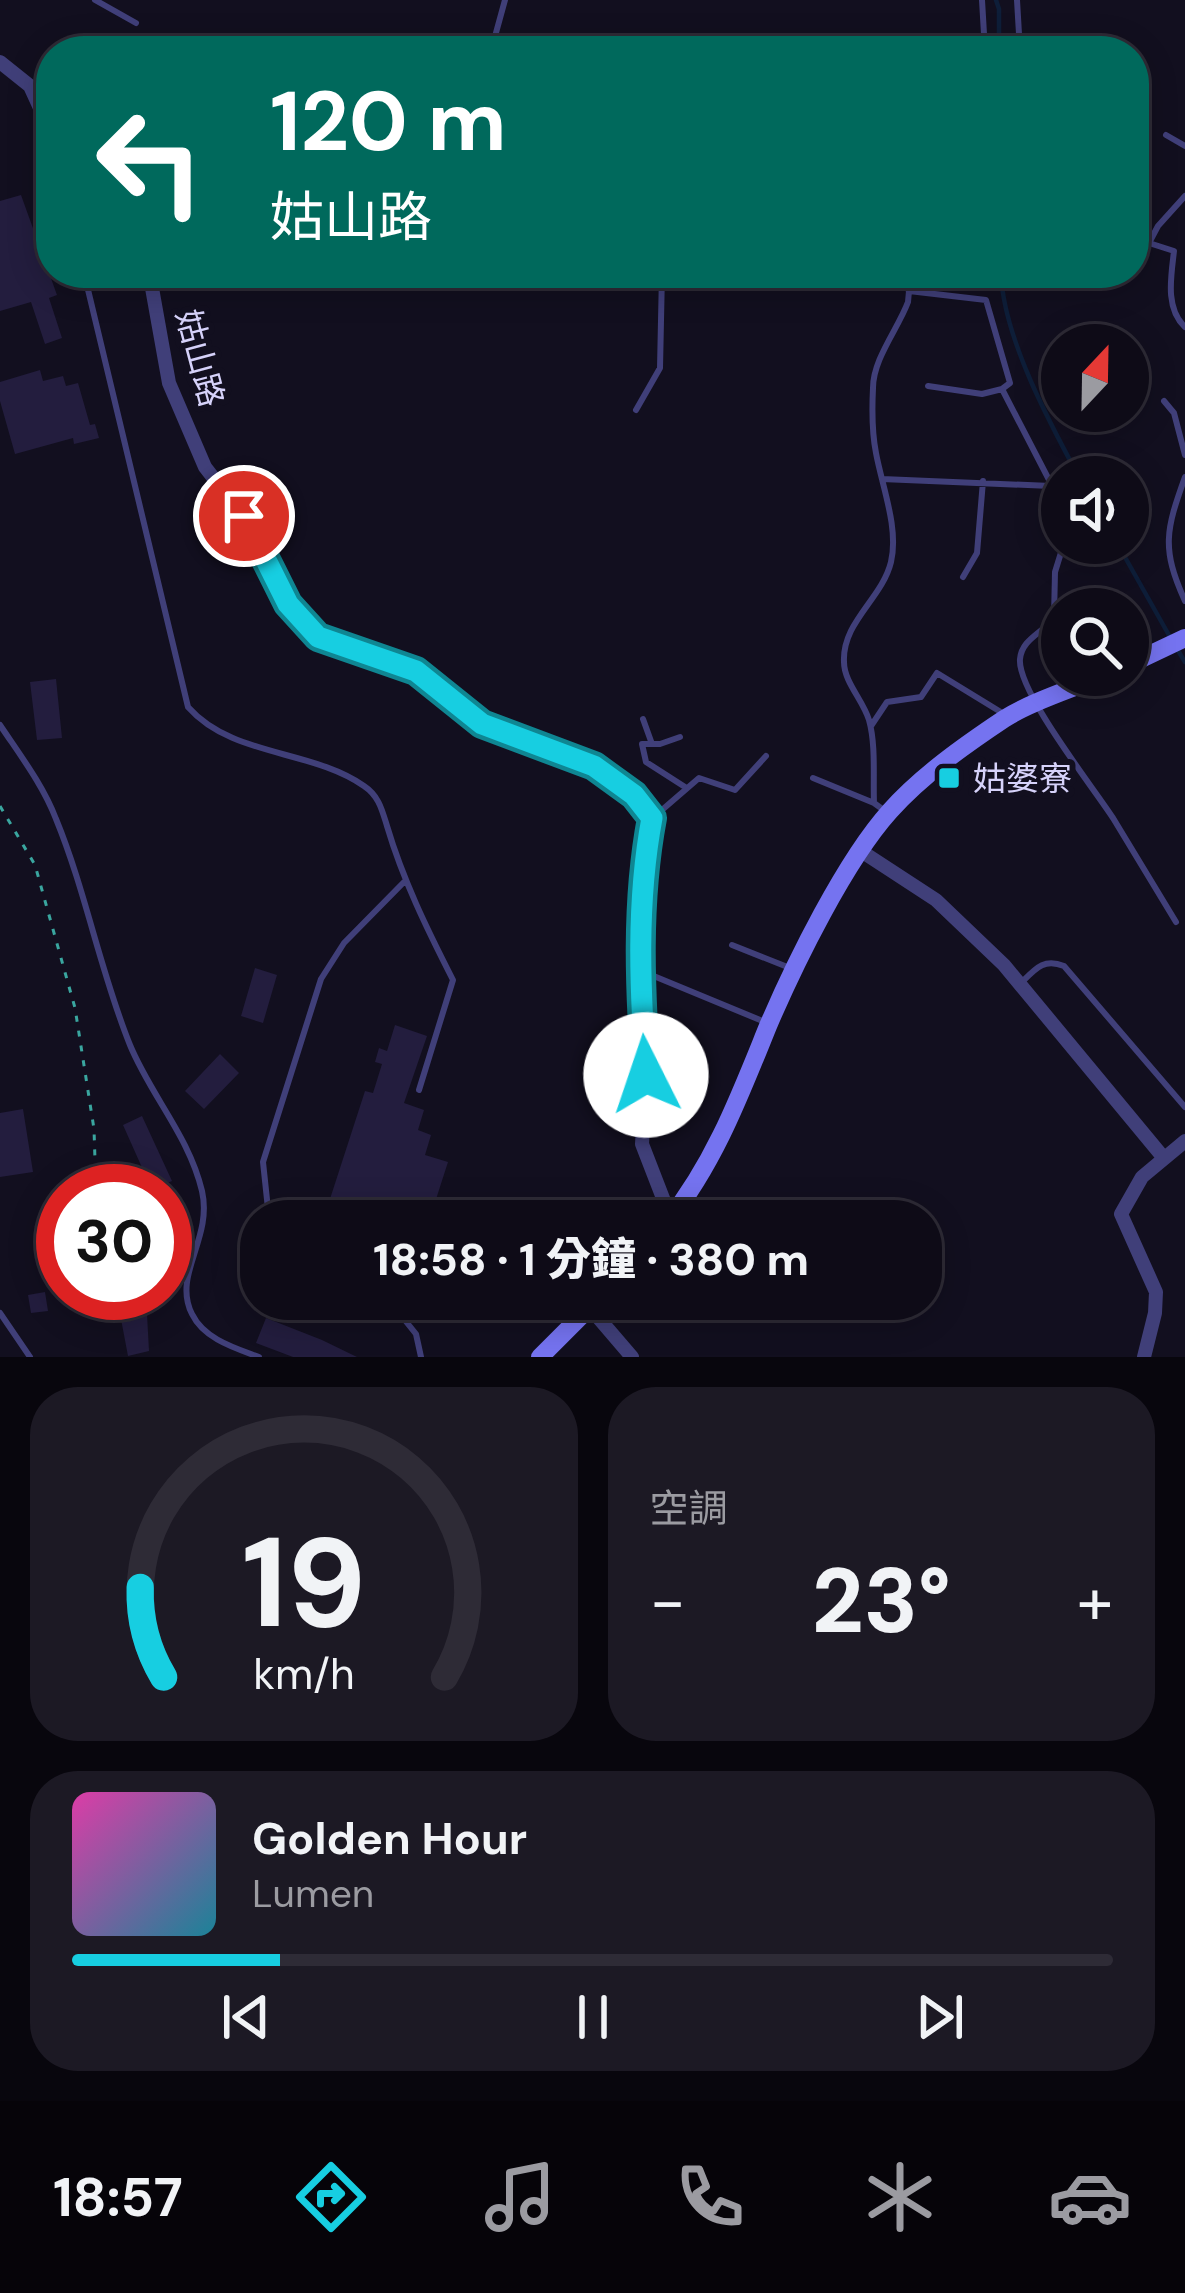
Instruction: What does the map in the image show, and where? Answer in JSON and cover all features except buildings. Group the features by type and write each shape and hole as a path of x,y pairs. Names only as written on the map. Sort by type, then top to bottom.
{"street":[{"path":"0,62 30,86 36,99"},
{"name":"姑山路","path":"152,288 169,383 206,467 244,516 304,626 318,637 416,671 482,724 594,766 634,795 652,818"},
{"path":"1149,655 1185,638"},
{"path":"684,1200 725,1131 794,969 881,808 1008,716 1057,696"},
{"path":"652,818 645,856 640,970 646,1075 642,1144 662,1200"},
{"path":"861,851 936,900 1004,965 1163,1156"},
{"path":"1144,1357 1156,1292 1121,1214 1142,1177 1185,1141"},
{"path":"540,1357 577,1320"},
{"path":"606,1320 632,1357"}],"lane":[{"path":"95,0 136,23"},
{"path":"495,36 505,0"},
{"path":"982,0 985,36"},
{"path":"1017,0 1020,36"},
{"path":"1166,135 1185,146"},
{"path":"1185,196 1149,243 1185,254"},
{"path":"1174,251 1172,302 1177,321 1185,327"},
{"path":"87,288 188,707 220,734 316,764 364,786 379,801 404,882 453,980 419,1090"},
{"path":"636,410 660,368 662,288"},
{"path":"881,808 871,726 862,699 845,675 844,663 848,635 892,560 892,536 874,447 874,379 910,288"},
{"path":"909,291 986,300 1010,382 982,394 928,386"},
{"path":"1002,389 1041,465"},
{"path":"1164,401 1174,412 1185,455"},
{"path":"1185,477 1167,533 1174,578 1185,601"},
{"path":"882,479 1041,484"},
{"path":"963,577 977,553 983,481"},
{"path":"1057,564 1054,617 1030,638 1020,657 1021,671 1037,705 1176,922"},
{"path":"871,726 887,702 921,697 937,673 1008,716"},
{"path":"643,719 652,744"},
{"path":"0,725 56,818 132,1050 194,1160 203,1198 204,1233 192,1264"},
{"path":"680,736 642,744 646,762 686,787"},
{"path":"652,818 699,778 735,790 766,755"},
{"path":"812,778 881,808"},
{"path":"267,1200 263,1162 321,979 344,943 404,882"},
{"path":"732,945 794,969"},
{"path":"1018,985 1039,965 1053,961 1064,966 1185,1107"},
{"path":"640,970 770,1024"},
{"path":"0,1313 30,1357"},
{"path":"192,1314 218,1341 260,1357"},
{"path":"405,1320 416,1334 421,1357"}],"path":[{"path":"0,806 35,865 76,1008 95,1164"}],"waterway":[{"path":"996,0 999,36"},
{"path":"1003,288 1019,351 1068,456"},
{"path":"1129,564 1170,637"},
{"path":"1176,647 1185,662"}],"place":[{"name":"姑婆寮","path":"949,778"}],"route":[{"path":"244,516 288,604 318,637 416,671 482,724 594,766 634,795 652,818 645,856 640,970 646,1075"}]}
